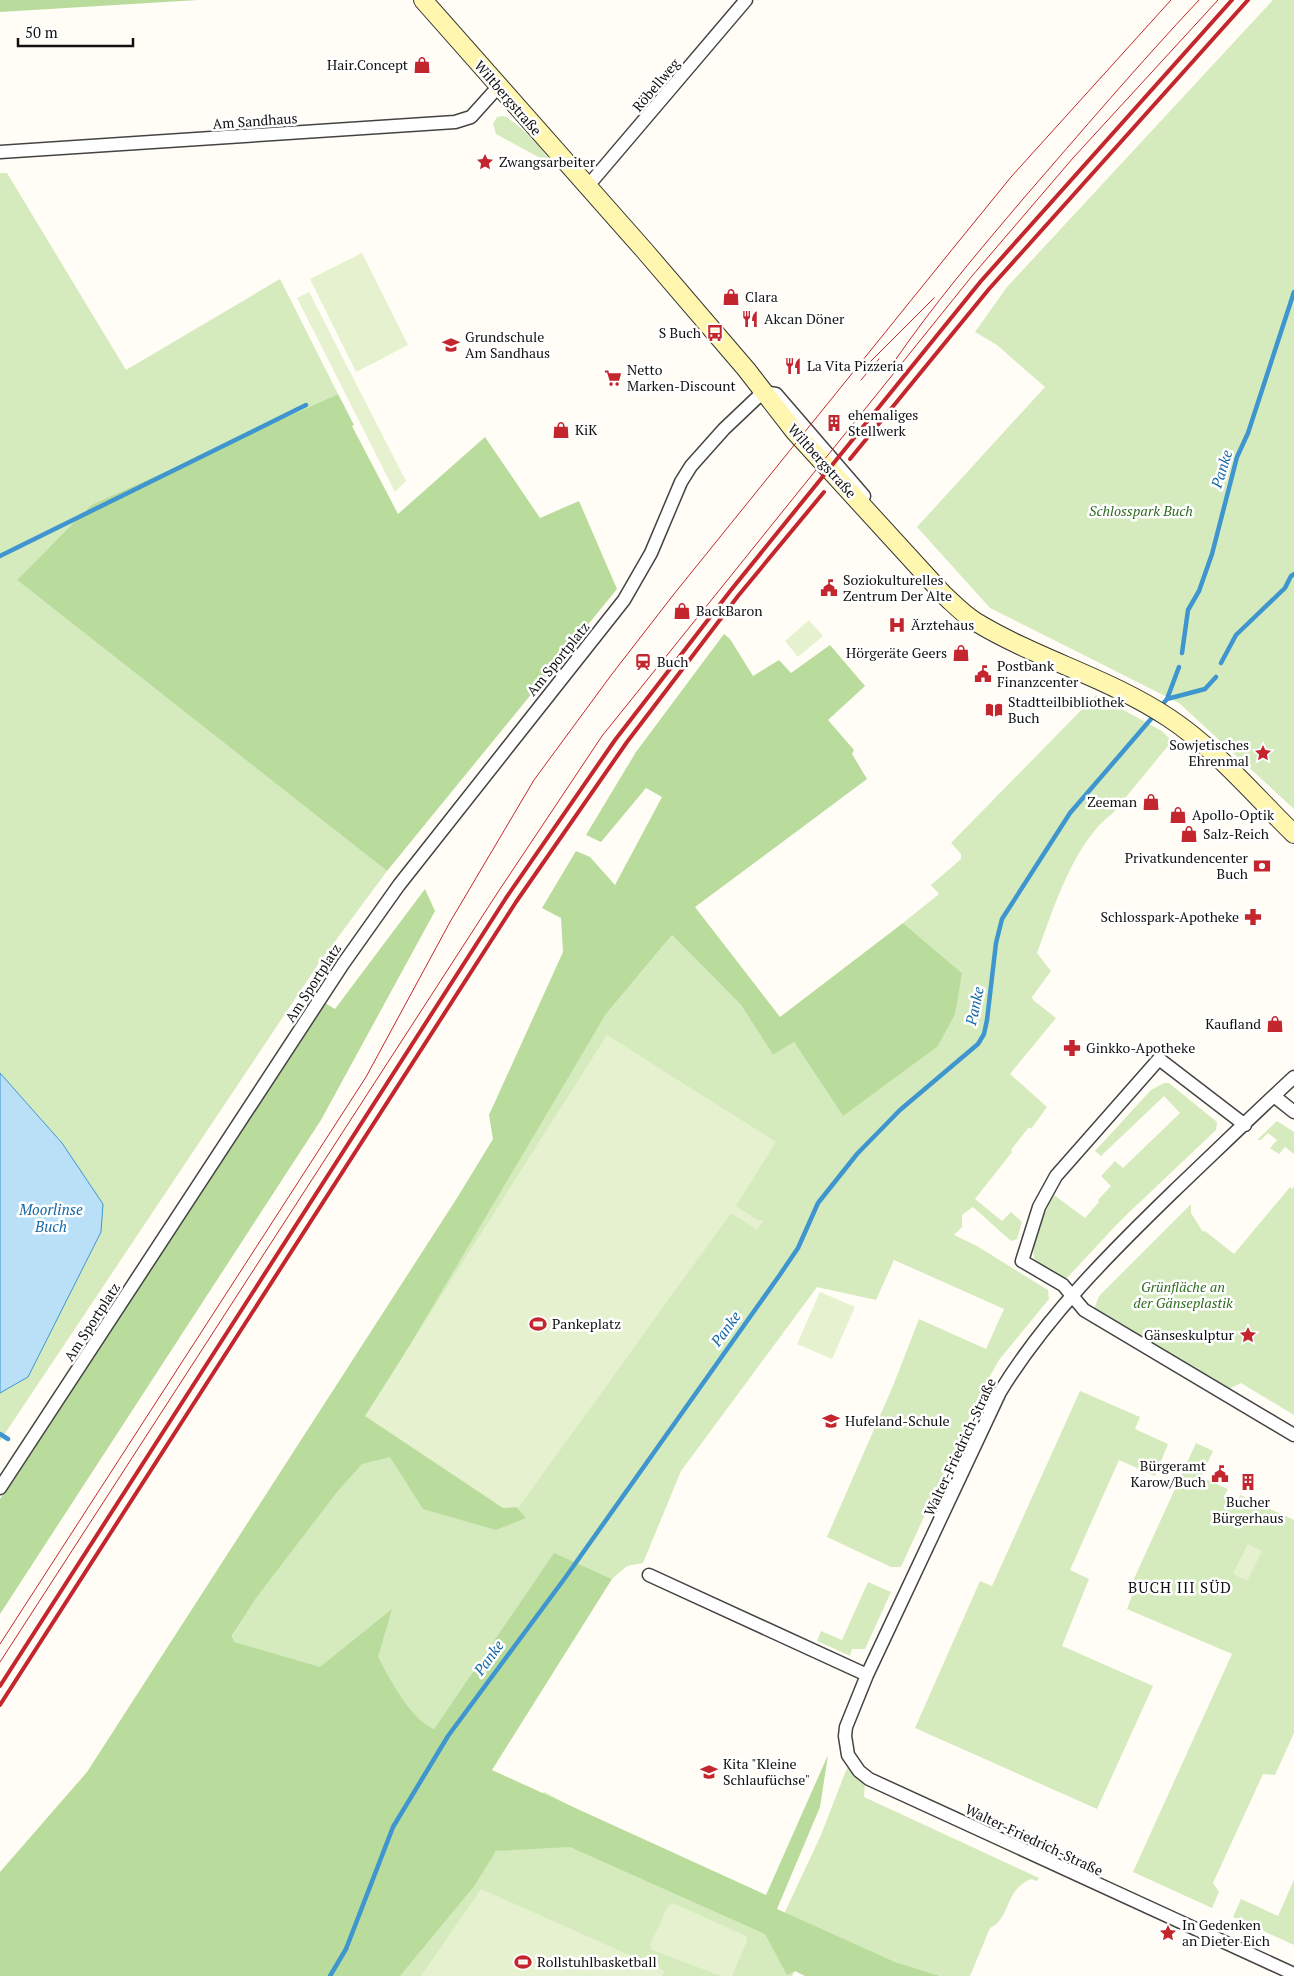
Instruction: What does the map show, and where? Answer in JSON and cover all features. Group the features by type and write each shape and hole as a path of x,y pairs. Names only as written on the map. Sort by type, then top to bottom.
{"main road":[{"name":"Wiltbergstraße","path":"423,0 644,250 795,432 924,574 965,614 992,631 1110,686 1168,718 1198,740 1294,834"}],"street":[{"name":"Röbellweg","path":"587,187 746,0"},
{"name":"Am Sandhaus","path":"0,152 455,122 471,116 498,87"},
{"name":"Am Sportplatz","path":"0,1488 343,964 399,885 624,600 651,553 681,482 701,452 763,392"},
{"path":"1245,1125 1159,1059 1056,1176 1038,1206 1022,1261 1063,1285 1084,1310 1294,1435"},
{"name":"Walter-Friedrich-Straße","path":"1294,1077 1136,1229 1072,1297 1024,1355 1000,1392 867,1675 846,1727 845,1736 850,1761 869,1779 1085,1880 1294,1974"},
{"path":"1274,1096 1294,1112"},
{"path":"649,1575 867,1675"}],"green space":[{"path":"0,0 198,0 0,12"},
{"name":"Schlosspark Buch","path":"1273,0 1294,0 1294,809 1179,703 990,608 917,527 1045,387 997,345 975,332 1007,287"},
{"path":"502,116 514,122 530,136 544,152 551,164 496,134 493,124 497,117"},
{"path":"0,173 7,173 126,370 280,279 338,394 91,505 17,580 387,871 319,963 0,1441 0,1393 28,1377 101,1232 62,1143 0,1073"},
{"path":"362,253 408,345 356,372 310,279"},
{"path":"309,292 406,481 395,492 297,298"},
{"path":"338,394 354,425 352,426 398,514 485,437 540,518 579,501 617,589 387,871 17,580 91,505"},
{"path":"809,620 823,636 798,657 785,641"},
{"path":"724,634 730,639 753,676 779,660 791,673 830,645 865,686 828,720 854,750 852,754 867,779 695,907 780,1017 903,923 962,973 955,1014 938,1046 843,1116 794,1042 773,1055 741,1005 672,935 606,1014 395,1370 526,1518 496,1530 423,1509 390,1457 362,1464 337,1492 256,1598 232,1636 234,1642 320,1667 392,1609 378,1657 409,1708 425,1724 434,1729 554,1553 612,1579 492,1770 766,1895 828,1755 820,1807 777,1909 895,1962 940,1976 805,1976 795,1971 787,1975 765,1934 570,1847 496,1851 475,1885 400,1976 0,1976 0,1872 87,1772 457,1198 493,1139 489,1115 563,952 561,918 542,908 576,851 590,857 615,885 662,797 646,788 601,842 586,835 636,752"},
{"path":"1096,695 1162,731 1172,741 1113,813 1099,825 1076,858 1066,877 1037,953 1051,971 1032,997 1033,1000 1056,1018 1010,1074 1047,1107 1031,1129 1029,1127 1011,1150 1012,1152 975,1199 1002,1221 1011,1212 1022,1222 1017,1239 1011,1241 973,1207 962,1215 962,1227 954,1235 977,1246 1048,1290 1049,1299 999,1360 981,1392 901,1567 891,1567 827,1537 893,1386 919,1319 986,1349 1004,1309 894,1260 876,1300 817,1287 681,1471 643,1563 627,1566 612,1579 554,1554 434,1729 229,1642 606,1014 672,935 741,1005 773,1055 794,1042 843,1116 962,973 903,923 939,894 931,885 961,859 961,854 951,843"},
{"path":"425,889 435,911 321,1120 0,1614 0,1499 325,1003 335,1009"},
{"name":"Pankeplatz","path":"607,1035 776,1142 736,1206 758,1220 764,1220 756,1231 731,1213 519,1507 503,1508 365,1416"},
{"path":"1164,1083 1169,1083 1217,1122 1216,1130 1120,1221 1066,1279 1046,1270 1036,1261 1034,1246 1035,1237 1054,1195 1085,1218 1111,1186 1101,1176 1115,1161 1123,1168 1180,1113 1164,1096 1101,1156 1095,1151 1151,1090"},
{"path":"1277,1121 1294,1132 1294,1154 1285,1147 1279,1154 1270,1148 1277,1140 1268,1133 1261,1140 1257,1140"},
{"name":"Grünfläche an der Gänseplastik","path":"1294,1186 1294,1415 1241,1383 1229,1389 1094,1309 1099,1296 1191,1204 1191,1213 1203,1232 1205,1231 1234,1254 1290,1187 1292,1189"},
{"path":"820,1292 855,1307 832,1359 797,1344"},
{"path":"1080,1391 1140,1417 1135,1429 1168,1444 1155,1476 1119,1460 1070,1570 1089,1579 1062,1646 1153,1686 1097,1809 915,1728 980,1581 992,1586"},
{"path":"1196,1443 1213,1451 1201,1477 1228,1489 1225,1495 1237,1501 1240,1495 1294,1520 1294,1733 1275,1775 1263,1774 1213,1883 1219,1892 1212,1908 1133,1872 1232,1654 1127,1609 1132,1596 1127,1594"},
{"path":"1248,1544 1262,1551 1247,1581 1233,1574"},
{"path":"868,1582 891,1592 865,1649 852,1649 850,1656 817,1641 821,1631 842,1640"},
{"path":"847,1768 865,1784 864,1797 1039,1878 1037,1881 1031,1879 1016,1890 997,1924 990,1928 970,1976 940,1976 895,1962 784,1914 821,1835"},
{"path":"544,1792 762,1905 795,1971 792,1976 395,1976"},
{"path":"1294,1880 1294,1945 1233,1917 1241,1899 1278,1916"},
{"path":"481,1889 665,1971 662,1976 421,1976"},
{"path":"673,1903 746,1936 747,1941 732,1976 721,1976 652,1950 650,1945 668,1906"}],"water":[{"name":"Moorlinse Buch","path":"0,1073 62,1143 103,1204 101,1232 28,1377 0,1393"}],"waterway":[{"name":"Panke","path":"1182,653 1188,610 1199,591 1212,554 1237,457 1248,433 1294,292"},
{"path":"0,556 306,405"},
{"path":"1221,663 1236,635 1285,588 1294,574"},
{"name":"Panke","path":"1162,705 1167,699 1179,667"},
{"path":"1167,699 1205,689 1216,677"},
{"name":"Panke","path":"330,1976 346,1949 393,1827 448,1736 565,1578 779,1276 798,1248 818,1203 857,1154 900,1110 978,1044 984,1034 987,1020 996,943 1002,919 1070,813 1151,719"},
{"path":"0,1434 8,1439"}],"tram line":[{"path":"0,1644 366,1077 450,922 534,780 674,594 1011,177 1171,0"},
{"path":"894,362 940,299 989,239 1110,99 1199,0"},
{"path":"0,1662 498,892 602,736 972,276 1073,158 1218,0"},
{"path":"870,362 934,298"},
{"path":"861,380 879,359"}],"railway":[{"path":"0,1686 506,898 615,740 731,590 981,281 1232,0"},
{"path":"850,459 989,289 1248,0"},
{"path":"0,1705 516,902 627,742 738,596 824,492"}],"place":[{"name":"Hair.Concept","path":"422,65"},
{"name":"Zwangsarbeiter","path":"485,162"},
{"name":"Clara","path":"731,297"},
{"name":"Akcan Döner","path":"750,319"},
{"name":"S Buch","path":"715,333"},
{"name":"Grundschule Am Sandhaus","path":"451,345"},
{"name":"La Vita Pizzeria","path":"793,366"},
{"name":"Netto Marken-Discount","path":"613,378"},
{"name":"ehemaliges Stellwerk","path":"834,423"},
{"name":"KiK","path":"561,430"},
{"name":"Soziokulturelles Zentrum Der Alte","path":"829,588"},
{"name":"BackBaron","path":"682,611"},
{"name":"Ärztehaus","path":"897,625"},
{"name":"Hörgeräte Geers","path":"961,653"},
{"name":"Buch","path":"643,662"},
{"name":"Postbank Finanzcenter","path":"983,674"},
{"name":"Stadtteilbibliothek Buch","path":"994,710"},
{"name":"Sowjetisches Ehrenmal","path":"1263,753"},
{"name":"Zeeman","path":"1151,802"},
{"name":"Apollo-Optik","path":"1178,815"},
{"name":"Salz-Reich","path":"1189,834"},
{"name":"Privatkundencenter Buch","path":"1262,866"},
{"name":"Schlosspark-Apotheke","path":"1253,917"},
{"name":"Kaufland","path":"1275,1024"},
{"name":"Ginkko-Apotheke","path":"1072,1048"},
{"name":"Pankeplatz","path":"538,1324"},
{"name":"Gänseskulptur","path":"1248,1335"},
{"name":"Hufeland-Schule","path":"831,1421"},
{"name":"Bürgeramt Karow/Buch","path":"1220,1474"},
{"name":"Bucher Bürgerhaus","path":"1248,1482"},
{"name":"Kita \"Kleine Schlaufüchse\"","path":"709,1772"},
{"name":"In Gedenken an Dieter Eich","path":"1168,1933"},
{"name":"Rollstuhlbasketball","path":"523,1962"}],"district":[{"name":"BUCH III SÜD","path":"1180,1588"}]}
